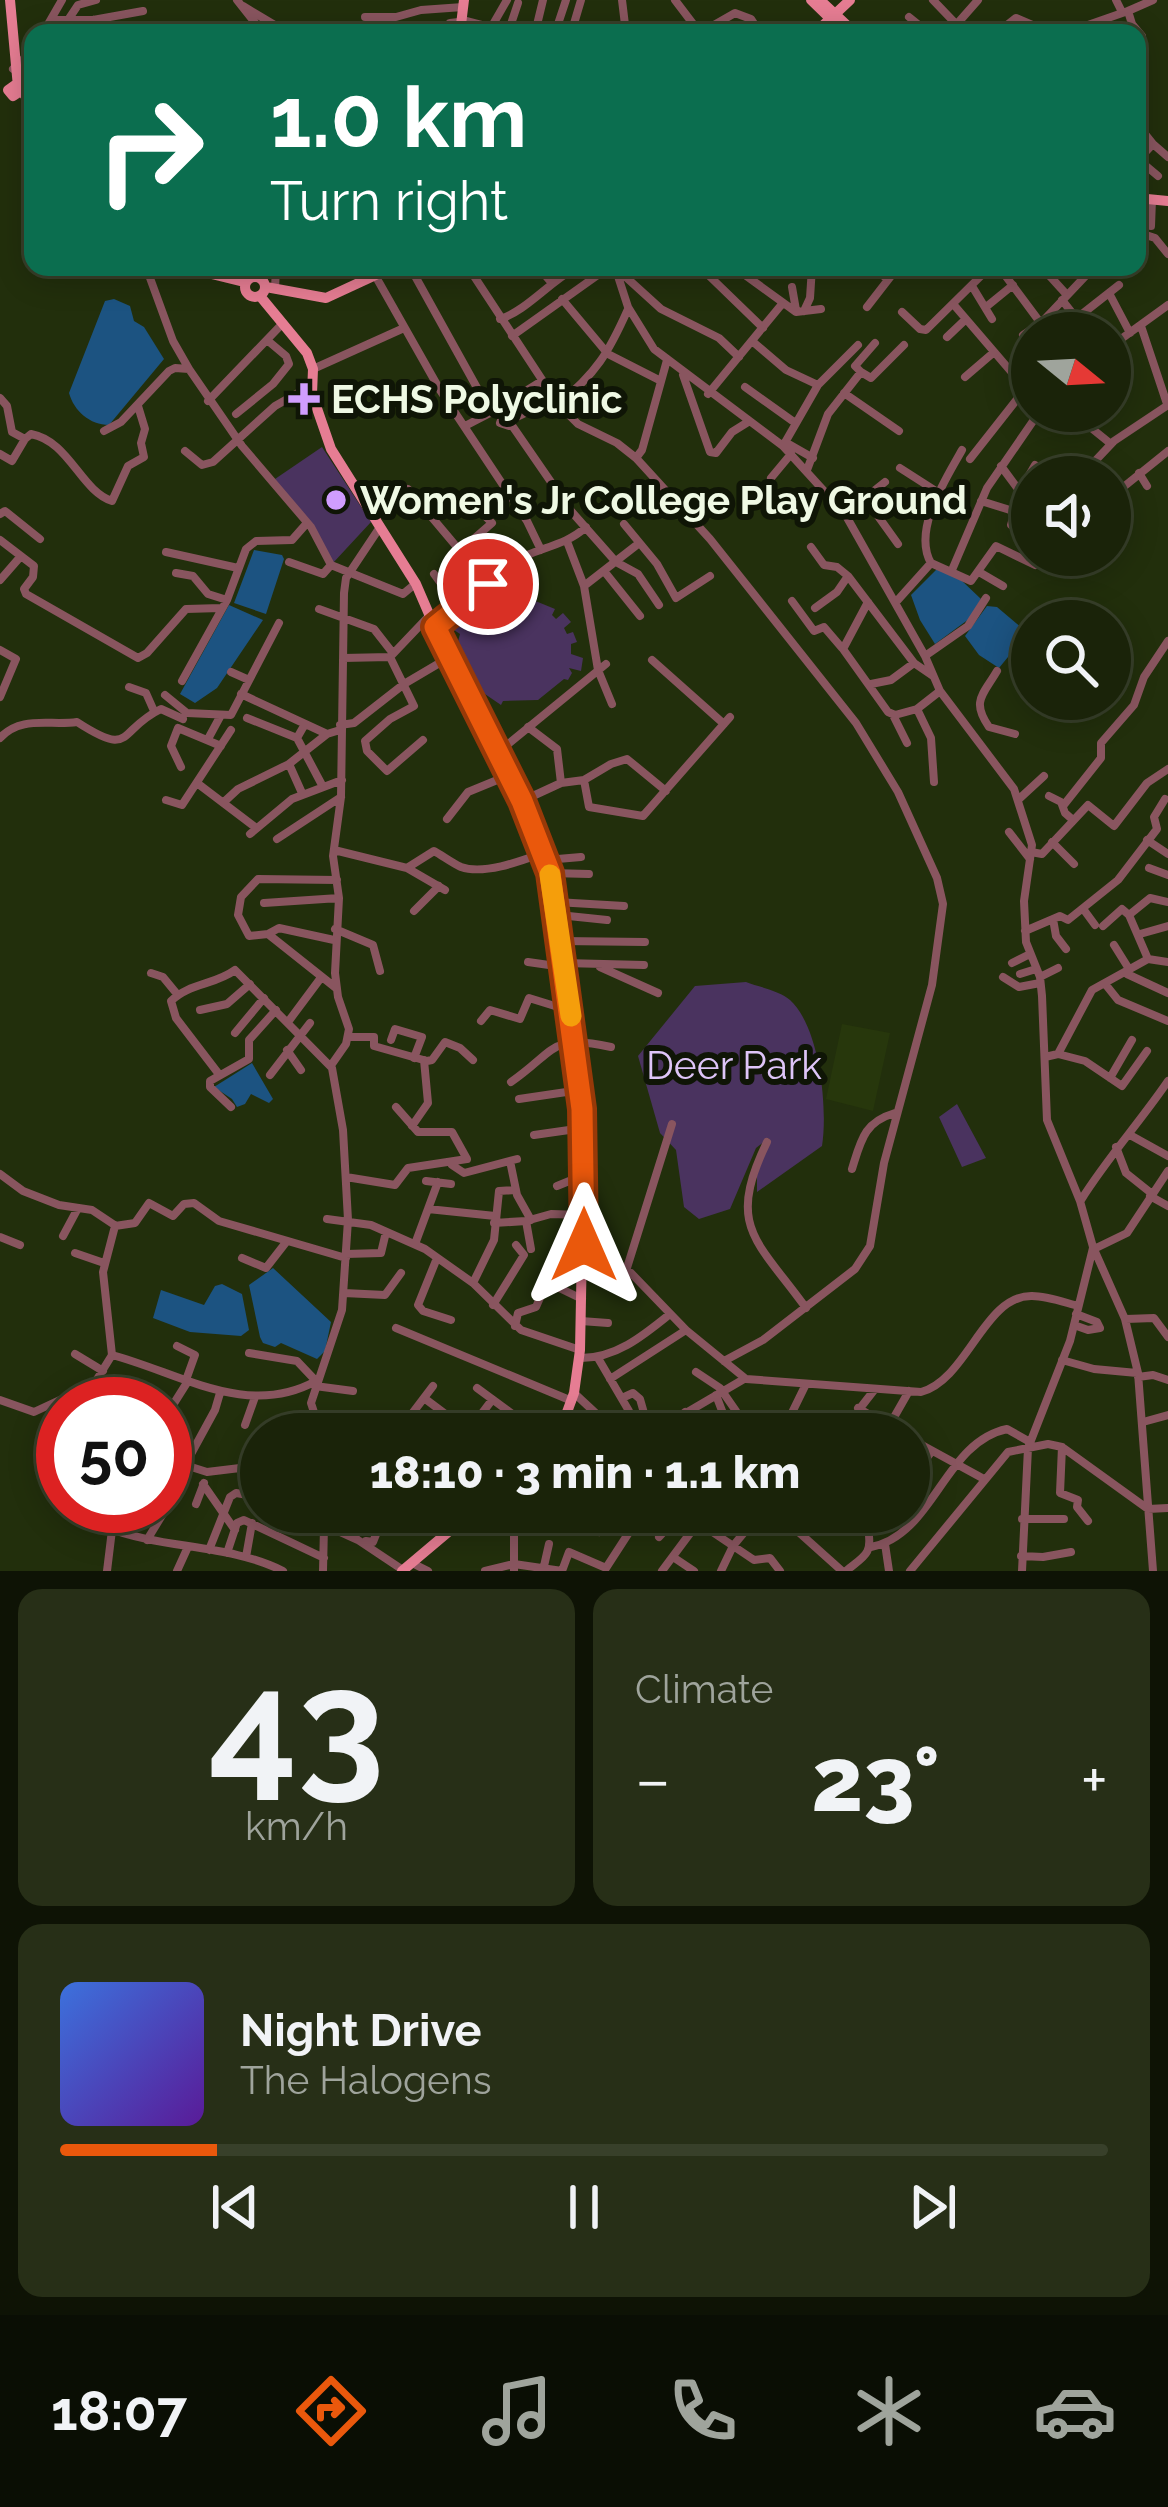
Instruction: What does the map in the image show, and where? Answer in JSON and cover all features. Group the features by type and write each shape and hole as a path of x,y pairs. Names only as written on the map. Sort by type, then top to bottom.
{"main road":[{"path":"7,0 15,68 11,94"},
{"path":"819,0 846,24"},
{"path":"819,0 847,24"},
{"path":"829,24 852,0"},
{"path":"836,17 840,24"},
{"path":"226,276 245,280 248,292 326,298 377,276"},
{"path":"267,291 313,369 312,385 331,449 416,584 547,862 562,941 583,1128 581,1321 566,1413"},
{"path":"405,1568 447,1533"}],"street":[{"path":"49,24 62,0"},
{"path":"68,20 78,4 96,0"},
{"path":"536,24 543,0"},
{"path":"675,0 693,24"},
{"path":"933,0 954,24"},
{"path":"1116,0 1132,24"},
{"path":"1090,24 1153,0"},
{"path":"240,3 274,24"},
{"path":"365,17 396,17 464,4"},
{"path":"51,20 93,20 142,11"},
{"path":"716,24 735,13 754,24"},
{"path":"909,17 918,24"},
{"path":"538,19 547,24"},
{"path":"93,20 95,24"},
{"path":"15,68 24,59"},
{"path":"1146,134 1168,157"},
{"path":"1146,151 1153,144"},
{"path":"1146,166 1159,176"},
{"path":"1161,198 1148,231 1168,254"},
{"path":"149,276 173,341 208,401 307,523 331,565 403,594 416,584"},
{"path":"242,276 245,280"},
{"path":"267,291 273,276"},
{"path":"370,276 546,549"},
{"path":"415,276 490,413"},
{"path":"474,276 556,401 578,424 636,458 710,539 856,723 898,792 937,878 943,904 935,968 897,1112 867,1255 806,1308 742,1354 724,1361"},
{"path":"546,276 550,281"},
{"path":"500,319 510,317 560,276"},
{"path":"512,336 599,276"},
{"path":"616,276 643,337 708,394 786,448 845,514 926,656 940,691 1006,776 1018,800 1029,830 1025,931 1038,976 1047,1120 1080,1201 1093,1248 1125,1319 1138,1375 1153,1571"},
{"path":"623,276 661,309 719,338 739,356"},
{"path":"709,276 763,328"},
{"path":"746,276 782,304 800,311 821,309"},
{"path":"800,311 810,298 811,276"},
{"path":"884,276 887,279"},
{"path":"867,307 890,276"},
{"path":"902,312 924,331 980,276"},
{"path":"1004,276 1033,312"},
{"path":"1049,276 1073,312"},
{"path":"1051,312 1085,276"},
{"path":"986,307 1013,285"},
{"path":"1086,312 1120,285"},
{"path":"972,286 992,319"},
{"path":"792,287 800,311"},
{"path":"1109,293 1119,312"},
{"path":"562,299 608,354 661,381"},
{"path":"708,394 782,304"},
{"path":"954,305 1011,374"},
{"path":"465,426 490,413 507,416 556,401 586,381 608,354 628,307"},
{"path":"1131,332 1167,309"},
{"path":"947,337 966,320"},
{"path":"208,401 283,323"},
{"path":"1100,456 1168,405 1142,326"},
{"path":"313,369 404,328"},
{"path":"236,414 265,392 289,360 267,340"},
{"path":"752,341 786,370 818,385"},
{"path":"875,343 855,366 872,378 904,345"},
{"path":"771,478 794,422 818,385 858,345"},
{"path":"965,377 993,353"},
{"path":"636,458 667,360"},
{"path":"104,431 116,427 170,371 189,369"},
{"path":"682,373 710,452 716,453 732,432 748,422"},
{"path":"807,471 824,422 861,373"},
{"path":"507,416 542,381"},
{"path":"185,452 207,464 275,406 312,385"},
{"path":"746,387 794,422"},
{"path":"265,392 275,406"},
{"path":"844,393 899,431"},
{"path":"0,398 7,406 9,429 25,439"},
{"path":"0,454 12,461 25,439 38,434 66,456 102,497 112,501 128,466 144,457 145,429 137,404"},
{"path":"975,453 1011,412"},
{"path":"507,416 531,458 586,527 616,562 638,574 659,604"},
{"path":"952,570 981,501 1025,432"},
{"path":"1096,432 1112,444"},
{"path":"786,448 813,458"},
{"path":"931,563 925,543 939,493 962,450"},
{"path":"1131,479 1168,451"},
{"path":"900,468 939,493"},
{"path":"999,469 1011,480"},
{"path":"1138,473 1148,486"},
{"path":"845,514 885,482"},
{"path":"370,508 398,488 408,489 488,584"},
{"path":"461,550 492,523 465,496"},
{"path":"865,498 898,544"},
{"path":"981,501 1011,511"},
{"path":"0,514 5,511 40,539"},
{"path":"182,681 251,544 289,542 307,523"},
{"path":"624,524 657,564 677,599 710,575"},
{"path":"332,1064 349,1037 336,988 334,934 348,574 380,527"},
{"path":"343,658 391,655 514,562 568,544 586,527"},
{"path":"0,539 35,571 24,589 26,594 138,658 182,611 224,604"},
{"path":"568,544 584,586 612,704"},
{"path":"584,586 638,544"},
{"path":"931,563 971,581 996,546 1011,553"},
{"path":"811,548 824,565 848,576 914,662 933,676"},
{"path":"166,552 238,568"},
{"path":"0,580 21,556"},
{"path":"289,562 323,574 331,565"},
{"path":"896,602 931,563"},
{"path":"604,572 640,616"},
{"path":"979,572 1003,586"},
{"path":"176,573 193,576 224,604"},
{"path":"434,574 458,608"},
{"path":"815,608 837,592 848,576"},
{"path":"926,656 968,626 986,598"},
{"path":"792,601 814,631 824,627 843,649 908,743"},
{"path":"843,649 868,602"},
{"path":"319,609 379,632 414,706 376,729 365,741 367,751 387,771 423,740"},
{"path":"182,720 231,715 279,623"},
{"path":"1063,806 1101,758 1100,743 1134,705 1144,677 1168,641"},
{"path":"0,650 16,659 0,697"},
{"path":"225,801 238,789 289,764 327,734 354,723 404,684 448,658"},
{"path":"584,780 589,807 643,816 727,721 652,660"},
{"path":"871,684 891,680 914,662"},
{"path":"496,754 602,667"},
{"path":"997,671 979,701 979,712 996,731 1015,734"},
{"path":"231,672 249,680"},
{"path":"129,687 146,693 154,711"},
{"path":"893,715 917,709 940,691"},
{"path":"241,694 327,734"},
{"path":"165,695 182,720"},
{"path":"917,709 930,734 934,782"},
{"path":"0,738 6,730 41,719 56,725 77,722 96,736 113,740 130,735 154,711 167,710 221,746"},
{"path":"961,721 979,712"},
{"path":"208,739 221,715"},
{"path":"248,718 297,738 322,785"},
{"path":"181,767 171,746 182,720"},
{"path":"297,738 305,724"},
{"path":"528,727 557,749 561,783"},
{"path":"166,800 182,805 231,730"},
{"path":"522,801 627,759 666,791"},
{"path":"289,764 302,793"},
{"path":"1030,856 1042,854 1088,805 1114,826 1147,783 1168,769"},
{"path":"447,819 468,792 507,776"},
{"path":"1018,800 1044,776"},
{"path":"197,783 225,801 252,831 302,793 342,780"},
{"path":"1049,796 1059,800 1073,820"},
{"path":"277,839 341,797"},
{"path":"1025,931 1060,916 1068,920 1118,880 1157,829 1154,815 1165,799"},
{"path":"1009,832 1030,856"},
{"path":"1147,840 1168,854"},
{"path":"1052,842 1074,864"},
{"path":"334,850 407,868 442,888 414,911"},
{"path":"407,868 434,851 472,869 580,857"},
{"path":"547,862 589,874"},
{"path":"1149,868 1168,875"},
{"path":"337,880 258,879 241,897 238,915 249,936 279,928 334,934 374,945 380,970"},
{"path":"264,902 339,898"},
{"path":"1129,915 1150,898 1168,902"},
{"path":"557,909 624,906"},
{"path":"557,909 607,920"},
{"path":"1084,910 1099,925 1122,909 1140,934 1148,959"},
{"path":"1053,919 1056,936 1066,950"},
{"path":"1140,934 1168,926"},
{"path":"268,934 336,988"},
{"path":"562,941 645,942"},
{"path":"1114,945 1128,971 1168,992"},
{"path":"1012,963 1030,954"},
{"path":"1058,1054 1090,992 1148,959 1168,962"},
{"path":"527,962 644,965"},
{"path":"598,966 658,994"},
{"path":"1003,977 1019,987 1058,968"},
{"path":"218,1073 171,1011 171,1001 177,994 198,984 218,982 235,970 332,1064 348,1236 344,1293 315,1384 313,1413"},
{"path":"151,973 163,977 177,994"},
{"path":"1019,974 1038,976"},
{"path":"288,1022 320,979"},
{"path":"200,1010 227,1004 250,984"},
{"path":"1106,986 1118,1000 1168,1021"},
{"path":"235,1033 264,998"},
{"path":"482,1021 490,1010 520,1019 529,998 571,1011"},
{"path":"231,1108 210,1087 211,1078 250,1058 249,1040 276,1010"},
{"path":"270,1075 310,1023"},
{"path":"389,1045 395,1029 445,1042 473,1060"},
{"path":"1045,1043 1069,1034"},
{"path":"349,1037 374,1036 374,1046 389,1045 432,1060 445,1042"},
{"path":"412,1126 428,1103 419,1059 422,1037"},
{"path":"511,1082 544,1053 574,1039 611,1046"},
{"path":"1110,1078 1132,1040"},
{"path":"287,1050 301,1070"},
{"path":"1045,1057 1058,1054 1085,1061 1124,1085 1147,1051"},
{"path":"424,1073 436,1071"},
{"path":"1080,1201 1168,1081"},
{"path":"519,1100 580,1090"},
{"path":"396,1107 421,1133 452,1132 471,1172"},
{"path":"852,1168 866,1128 875,1119 897,1112"},
{"path":"626,1270 672,1124"},
{"path":"534,1135 583,1128"},
{"path":"1130,1135 1168,1156"},
{"path":"767,1142 747,1190 747,1218 761,1246 806,1308"},
{"path":"1116,1147 1126,1173 1168,1206"},
{"path":"415,1244 444,1183 438,1151"},
{"path":"346,1177 395,1185 408,1168 468,1159"},
{"path":"444,1165 471,1172 513,1160 531,1249"},
{"path":"1093,1248 1124,1236 1168,1172"},
{"path":"0,1174 23,1191 92,1210 116,1226 136,1223 149,1203 172,1216 189,1202 219,1220 346,1256 381,1253 386,1232"},
{"path":"556,1186 584,1175"},
{"path":"427,1180 444,1183"},
{"path":"473,1283 493,1243 499,1190 516,1190"},
{"path":"63,1236 78,1208"},
{"path":"428,1209 494,1219 583,1215"},
{"path":"327,1219 348,1220 415,1244 473,1283 515,1326 579,1354 598,1358 622,1348 670,1314"},
{"path":"0,1400 17,1409 44,1409 94,1384 103,1371 112,1355 112,1324 102,1278 116,1226"},
{"path":"348,1236 361,1240"},
{"path":"0,1237 20,1245"},
{"path":"242,1258 266,1268 286,1241"},
{"path":"493,1305 524,1256 517,1245"},
{"path":"584,1245 626,1270 686,1330 746,1379"},
{"path":"1022,1571 1029,1445 1062,1360 1093,1248"},
{"path":"75,1253 104,1263"},
{"path":"437,1258 418,1305 451,1320"},
{"path":"344,1293 379,1297 391,1291 401,1273"},
{"path":"515,1326 518,1313 536,1307 548,1282 582,1299"},
{"path":"685,1412 746,1379 909,1391 937,1387 995,1315 1018,1299 1036,1296 1077,1310 1100,1328 1073,1325"},
{"path":"1125,1319 1157,1321 1168,1315"},
{"path":"581,1321 608,1323"},
{"path":"1157,1321 1168,1337"},
{"path":"396,1328 591,1413"},
{"path":"610,1379 686,1330"},
{"path":"177,1346 195,1355 188,1377"},
{"path":"249,1353 297,1361 315,1384"},
{"path":"76,1354 103,1371"},
{"path":"112,1355 175,1377"},
{"path":"598,1358 629,1411"},
{"path":"1062,1360 1168,1380"},
{"path":"1086,1380 1090,1368"},
{"path":"696,1372 736,1411"},
{"path":"192,1383 220,1393 255,1397 315,1384 353,1390"},
{"path":"792,1413 806,1383"},
{"path":"413,1413 433,1386"},
{"path":"477,1388 516,1413"},
{"path":"855,1413 875,1389"},
{"path":"895,1413 909,1391"},
{"path":"192,1452 220,1393"},
{"path":"621,1398 633,1393 644,1413"},
{"path":"719,1393 723,1413"},
{"path":"249,1413 255,1397"},
{"path":"424,1398 443,1413"},
{"path":"482,1413 492,1400"},
{"path":"571,1402 579,1413"},
{"path":"858,1408 864,1413"},
{"path":"1143,1422 1168,1415"},
{"path":"871,1547 886,1544 908,1528 991,1433 1015,1431 1029,1445"},
{"path":"910,1571 1006,1453 1029,1445 1062,1447 1148,1509 1168,1508"},
{"path":"1062,1447 1060,1493 1078,1501 1076,1506 1088,1521"},
{"path":"930,1453 984,1479"},
{"path":"196,1504 209,1457"},
{"path":"192,1467 206,1471 240,1468"},
{"path":"203,1484 235,1530"},
{"path":"209,1550 221,1515 233,1494 240,1494"},
{"path":"1022,1519 1064,1519"},
{"path":"227,1552 240,1520"},
{"path":"107,1571 112,1533"},
{"path":"122,1533 187,1549 227,1552 284,1571"},
{"path":"147,1540 151,1533"},
{"path":"246,1557 250,1533"},
{"path":"270,1533 324,1558"},
{"path":"323,1571 326,1533"},
{"path":"348,1533 373,1542 377,1533"},
{"path":"348,1533 405,1568 428,1571"},
{"path":"514,1533 514,1567"},
{"path":"485,1571 514,1567 562,1571 569,1552 606,1568 627,1533"},
{"path":"659,1537 662,1533"},
{"path":"662,1571 689,1533"},
{"path":"714,1533 760,1560 770,1558 780,1571"},
{"path":"721,1571 744,1533"},
{"path":"800,1533 844,1571 864,1566 871,1547 869,1533"},
{"path":"883,1533 889,1571"},
{"path":"544,1567 549,1544"},
{"path":"177,1571 187,1549"},
{"path":"1021,1556 1071,1552"},
{"path":"673,1557 694,1571"},
{"path":"757,1571 760,1560"}],"shaded area":[{"path":"842,1024 890,1033 873,1111 826,1099"}],"green space":[{"path":"322,447 371,522 333,563 275,479"},
{"path":"511,594 527,597 526,606 533,600 555,609 556,619 563,613 571,622 564,628 567,634 573,632 577,642 571,644 571,654 583,658 581,671 569,668 568,680 538,700 503,701 501,705 479,690 475,693 462,680 465,676 456,649 460,634 454,630 474,609 482,612 480,603"},
{"name":"Deer Park","path":"746,982 790,1000 808,1029 822,1091 822,1146 757,1192 757,1175 769,1138 756,1148 730,1209 699,1219 684,1207 676,1150 660,1133 638,1056 695,986"},
{"path":"957,1104 986,1158 962,1167 939,1117"}],"water":[{"path":"114,299 130,306 134,321 144,327 164,359 109,425 84,416 69,393 105,301"},
{"path":"254,550 284,559 266,614 234,603"},
{"path":"938,568 960,579 981,599 969,619 935,644 911,595"},
{"path":"229,605 263,620 217,688 195,703 180,694"},
{"path":"987,606 997,607 1011,619 1011,653 999,668 979,655 965,636"},
{"path":"252,1063 273,1099 269,1103 251,1094 237,1107 214,1087"},
{"path":"273,1268 331,1322 325,1351 317,1359 281,1343 275,1347 263,1343 260,1337 249,1285"},
{"path":"222,1284 242,1294 249,1330 241,1336 190,1332 153,1318 161,1290 204,1305 215,1286"}],"slow traffic":[{"path":"550,875 571,1016"}],"place":[{"name":"ECHS Polyclinic","path":"304,399"},
{"name":"Women's Jr College Play Ground","path":"336,500"}],"route":[{"path":"488,584 435,627 522,801 550,873 582,1109 584,1245"}]}
